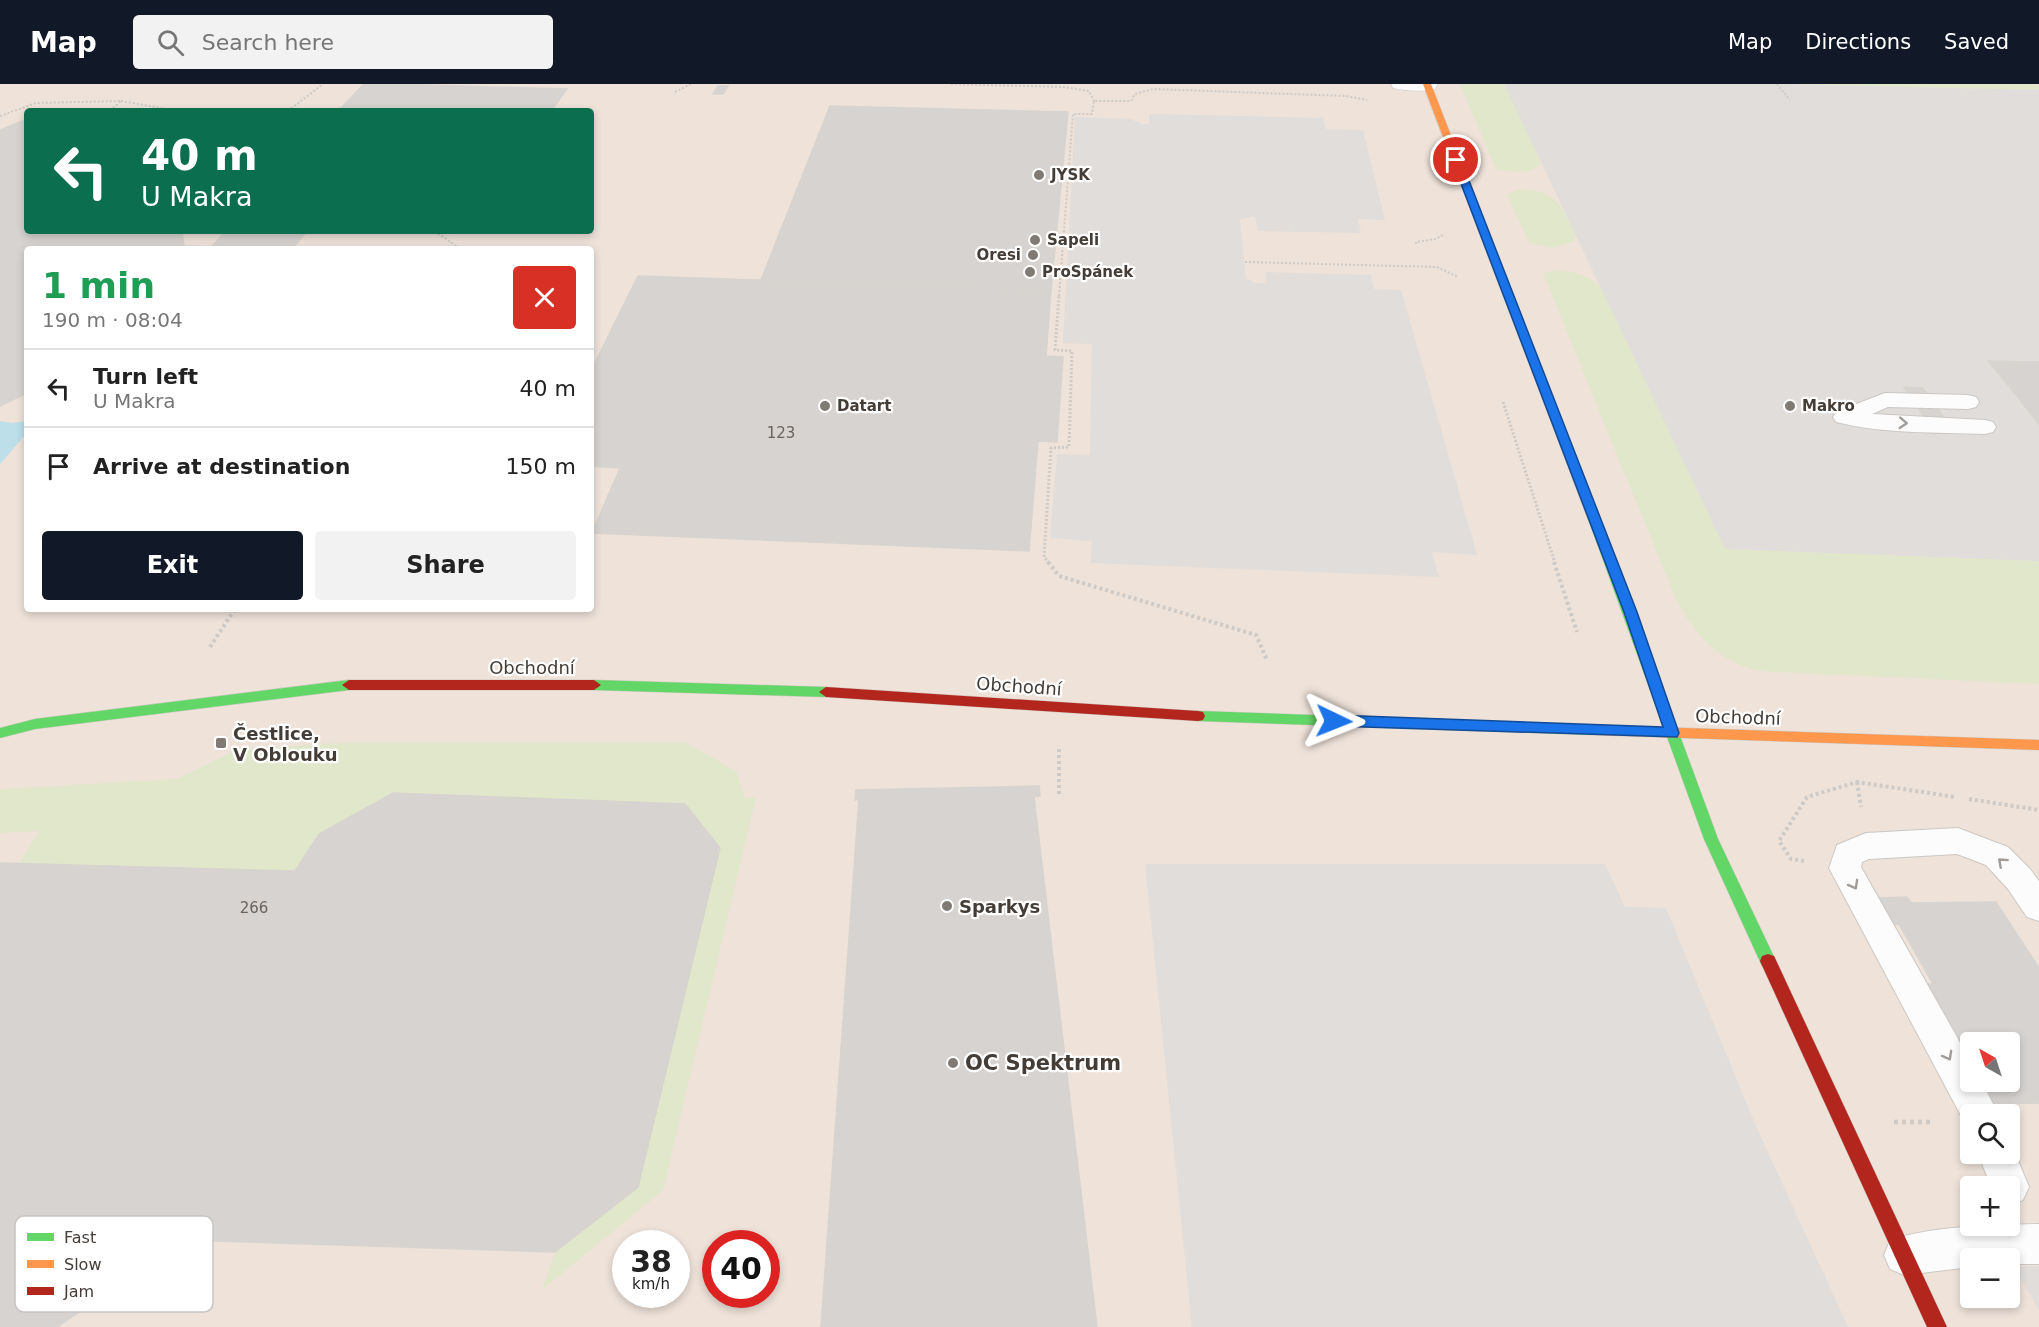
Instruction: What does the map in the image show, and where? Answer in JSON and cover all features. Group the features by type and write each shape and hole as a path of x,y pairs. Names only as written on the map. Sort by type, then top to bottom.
{"street":[{"path":"1400,84 1427,84 1630,612 1711,840 1937,1327"},
{"name":"Obchodní","path":"0,733 35,724 342,685 619,685 813,691 1198,716 2039,745"}],"lane":[{"path":"1968,402 1885,400 1844,417 1893,423 1985,427"},
{"path":"1975,1104 1845,868 1848,854 1866,846 1958,842 1997,856 2019,879 2039,907"},
{"path":"1904,1255 1991,1236"},
{"path":"2001,1236 2039,1244"}],"path":[{"path":"292,108 323,84"},
{"path":"675,92 691,84"},
{"path":"951,84 1064,87 1089,91 1094,100 1092,114 1073,114 1054,350 1072,351 1069,447 1051,447 1044,557 1059,576 1256,635 1267,660"},
{"path":"1777,84 1790,100"},
{"path":"1094,100 1131,101 1135,94 1153,89 1346,96 1367,100"},
{"path":"113,108 121,101"},
{"path":"0,116 36,103 121,101 161,108"},
{"path":"1416,244 1416,242 1436,239 1446,232"},
{"path":"439,234 456,246"},
{"path":"1245,262 1277,261 1437,267 1465,282"},
{"path":"1501,395 1577,632"},
{"path":"210,647 233,612"},
{"path":"1059,749 1059,797"},
{"path":"1779,841 1807,797 1857,782 2039,810"}],"shaded area":[{"path":"0,84 2039,84 2039,1327 0,1327"},
{"path":"1504,84 1783,84 2039,90 2039,362 1988,361 2039,424 2039,561 1725,549"},
{"path":"1149,114 1323,118 1326,129 1363,130 1385,220 1358,219 1361,233 1258,231 1255,216 1240,219 1246,279 1255,283 1266,283 1265,272 1371,275 1374,289 1401,290 1477,555 1432,552 1439,577 1091,563 1092,541 1050,538 1057,454 1090,455 1092,344 1063,343 1075,117 1130,119 1149,124"},
{"path":"1145,864 1605,864 1625,907 1666,908 1755,1124 1848,1327 1192,1327"},
{"path":"2039,1266 2039,1311 2020,1276 2020,1267"}],"green space":[{"path":"1460,84 1504,84 1539,157 1540,165 1525,171 1513,172 1496,169"},
{"path":"1783,84 2032,84 2039,86 2039,90"},
{"path":"1519,190 1545,193 1556,201 1566,214 1574,234 1574,241 1554,248 1529,243 1507,194"},
{"path":"1553,271 1580,274 1592,280 1602,289 1725,549 2039,561 2039,684 1759,671 1731,660 1708,644 1690,622 1675,597 1543,273"},
{"path":"340,743 687,743 736,771 745,799 756,797 663,1190 542,1290 555,1252 638,1186 720,848 685,804 394,793 319,834 295,871 19,864 39,831 0,833 0,790 2,789 177,779 236,750"}],"water":[{"path":"0,421 24,421 24,436 0,464"}],"building":[{"path":"364,84 567,89 553,108 341,108"},
{"path":"718,86 728,86 723,94 713,94"},
{"path":"830,106 1068,112 1051,290 761,280"},
{"path":"24,121 24,234 182,234 184,246 24,246 24,394 0,406 0,130"},
{"path":"223,234 304,234 294,246 212,246"},
{"name":"Datart","path":"638,276 1051,290 1046,356 1063,357 1057,442 1038,441 1029,551 594,533 620,468 594,466 594,365"},
{"path":"1988,361 2039,362 2039,424 2005,381"},
{"path":"1904,387 1923,388 1928,395 1908,394"},
{"path":"1919,409 1939,410 1944,418 1924,417"},
{"name":"OC Spektrum","path":"1039,786 1040,796 1034,797 1097,1327 821,1327 859,799 855,800 856,790"},
{"path":"393,793 685,804 720,848 638,1187 555,1252 213,1241 213,1216 15,1216 15,1312 79,1312 57,1327 0,1327 0,863 295,871 319,834"},
{"path":"1907,897 1911,903 1996,902 2039,968 2039,1103 1994,1104 1987,1092 2020,1092 2020,1032 1960,1032 1960,1044 1926,984 1933,984 1899,924 1892,925 1878,898"}],"traffic: fast":[{"path":"1596,524 1711,839 1768,961"},
{"path":"0,733 35,724 349,685"},
{"path":"594,685 826,692"},
{"path":"1198,716 1596,730"}],"traffic: slow":[{"path":"1427,84 1596,524"},
{"path":"1596,730 2039,745"}],"traffic: jam":[{"path":"349,685 594,685"},
{"path":"826,692 1198,716"},
{"path":"1768,961 1937,1327"}],"place":[{"name":"JYSK","path":"1039,175"},
{"name":"Sapeli","path":"1035,240"},
{"name":"Oresi","path":"1033,255"},
{"name":"ProSpánek","path":"1030,272"},
{"name":"Datart","path":"825,406"},
{"name":"Makro","path":"1790,406"},
{"name":"Čestlice, V Oblouku","path":"221,743"},
{"name":"Sparkys","path":"947,906"},
{"name":"OC Spektrum","path":"953,1063"}],"route":[{"path":"1334,721 1672,733 1630,612 1456,160"}]}
